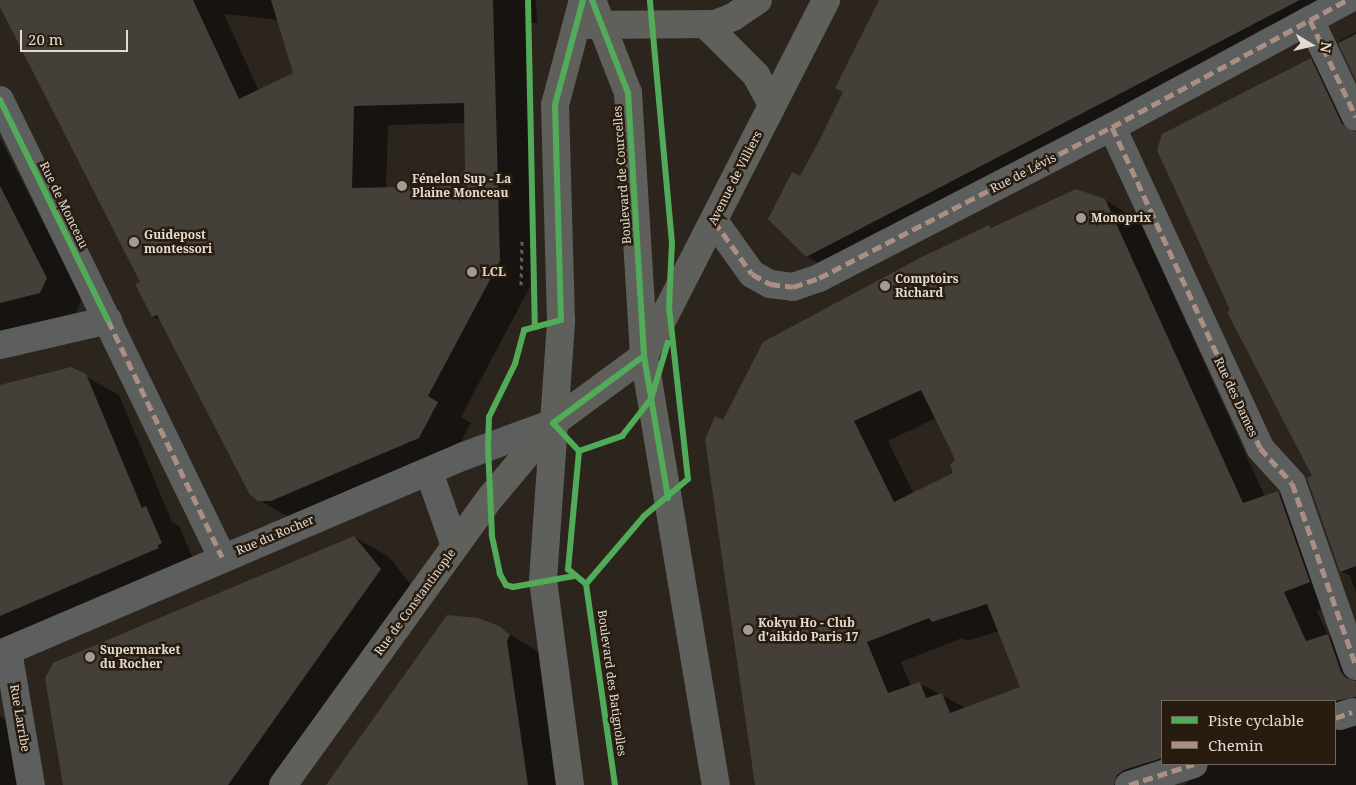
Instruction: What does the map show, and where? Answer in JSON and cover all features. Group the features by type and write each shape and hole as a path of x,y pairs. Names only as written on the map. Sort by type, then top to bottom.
{"main road":[{"name":"Boulevard de Courcelles","path":"592,0 587,16 628,93 644,356"},
{"path":"570,785 543,580 561,320 555,105 587,16 706,25 734,17 758,0"},
{"name":"Avenue de Villiers","path":"644,356 826,0"},
{"path":"706,25 756,75 772,105"},
{"path":"644,356 716,785"},
{"name":"Rue de Constantinople","path":"289,781 455,546 553,423 644,356"}],"street":[{"name":"Rue de Lévis","path":"714,221 752,274 770,284 792,287 819,278 1112,127 1347,0"},
{"path":"1310,20 1356,117"},
{"name":"Rue de Monceau","path":"0,100 222,557"},
{"name":"Rue des Dames","path":"1112,127 1260,448 1292,483 1356,666"},
{"path":"0,345 108,320"},
{"name":"Rue du Rocher","path":"4,653 222,557 488,446 553,423"},
{"path":"428,472 455,546"},
{"name":"Rue Larribe","path":"4,653 31,785"},
{"path":"1129,785 1191,765"}],"path":[{"path":"521,285 522,241"}],"building":[{"path":"0,0 193,0 239,99 293,73 271,0 493,0 500,261 428,396 438,402 419,438 271,501 258,501 250,495 157,315 152,317 135,284 140,282 0,7","holes":["464,103 465,170 449,186 352,188 354,106"]},
{"path":"879,0 1300,0 806,257 768,219 792,172 800,176 819,141 843,92 835,88"},
{"path":"1356,34 1356,81 1338,43"},
{"path":"1311,58 1342,124 1356,132 1356,566 1340,572 1307,478 1312,476 1227,312 1230,310 1157,150 1162,134"},
{"path":"0,186 47,278 40,293 0,303"},
{"path":"1076,189 1105,199 1243,503 1278,491 1310,582 1284,592 1306,641 1328,634 1341,672 1346,678 1356,681 1356,697 1336,701 1161,700 1161,758 1124,770 1117,775 1114,785 755,785 705,440 715,416 723,420 763,342 920,258 989,225 991,228","holes":["921,390 955,461 950,464 953,473 894,502 854,421","987,604 1020,687 950,713 942,693 926,698 920,682 888,693 867,642 929,618 932,622"]},
{"path":"71,367 86,374 142,508 146,506 162,543 158,545 159,548 0,616 0,385"},
{"path":"354,536 381,569 228,785 63,785 45,678 53,663"},
{"path":"447,615 478,618 499,626 510,635 507,641 528,785 326,785"}],"marked path":[{"path":"714,221 752,274 770,284 793,287 819,278 1112,127 1347,0"},
{"path":"1310,20 1356,117"},
{"path":"1112,127 1260,448 1292,483 1356,666"},
{"path":"108,320 222,557"},
{"path":"1336,718 1352,712"},
{"path":"1129,785 1191,765"}],"cycle path":[{"path":"528,0 535,327"},
{"path":"574,576 513,587 506,585 500,574 492,535 488,446 489,417 515,364 524,330 561,320 555,105 583,0"},
{"path":"592,0 628,93 644,356 668,498"},
{"path":"586,584 644,516 688,479 669,308 672,243 650,0"},
{"path":"0,100 108,320"},
{"path":"579,451 622,436 651,399 668,342"},
{"path":"579,451 553,423 644,356"},
{"name":"Boulevard des Batignolles","path":"579,451 568,569 586,584 615,785"}],"place":[{"name":"Fénelon Sup - La Plaine Monceau","path":"402,186"},
{"name":"Monoprix","path":"1081,218"},
{"name":"Guidepost montessori","path":"134,242"},
{"name":"LCL","path":"472,272"},
{"name":"Comptoirs Richard","path":"885,286"},
{"name":"Kokyu Ho - Club d'aikido Paris 17","path":"748,630"},
{"name":"Supermarket du Rocher","path":"90,657"}]}
